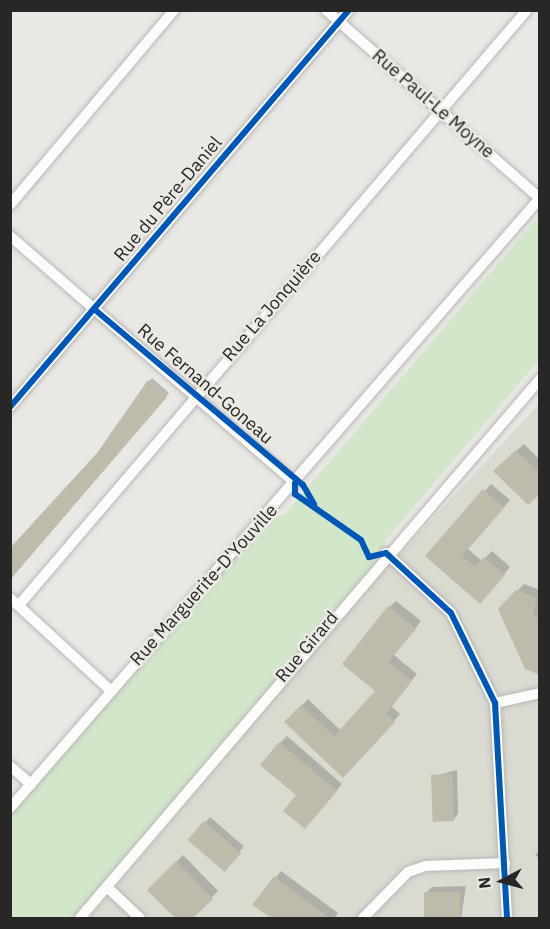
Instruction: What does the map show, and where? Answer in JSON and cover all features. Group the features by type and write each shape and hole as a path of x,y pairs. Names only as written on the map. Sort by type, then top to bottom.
{"street":[{"path":"10,205 174,10"},
{"name":"Rue Paul-Le Moyne","path":"326,10 539,198"},
{"name":"Rue du Père-Daniel","path":"10,407 349,10"},
{"name":"Rue La Jonquière","path":"15,601 527,10"},
{"name":"Rue Marguerite-D'Youville","path":"10,808 110,690 295,483 539,198"},
{"name":"Rue Fernand-Goneau","path":"10,236 196,393 295,483"},
{"name":"Rue Girard","path":"80,918 386,553 540,379"},
{"path":"386,553 451,613 495,703 507,918"},
{"path":"15,601 110,690"},
{"path":"495,703 540,693"},
{"path":"10,766 31,784"},
{"path":"363,918 408,872 505,863"},
{"path":"107,887 140,918"}],"shaded area":[{"path":"539,404 539,918 89,918 366,590"}],"green space":[{"path":"539,216 539,360 385,541 386,553 82,918 11,918 11,807 253,524 285,514"}],"building":[{"path":"148,380 167,397 10,580 10,548 97,453"},
{"path":"516,450 540,473 540,494 528,505 493,471"},
{"path":"483,489 504,508 462,556 475,567 484,557 505,575 480,604 425,556"},
{"path":"516,590 537,598 533,615 540,618 540,675 525,669 498,609"},
{"path":"388,606 416,629 388,662 412,681 386,714 395,722 343,778 284,722 301,705 334,736 375,691 342,664"},
{"path":"279,742 337,791 305,829 283,811 296,795 260,765"},
{"path":"452,774 454,821 433,822 431,775"},
{"path":"204,821 241,853 225,872 188,840"},
{"path":"176,861 213,899 193,918 175,918 147,890"},
{"path":"274,876 329,918 271,918 252,905"},
{"path":"424,892 460,892 460,918 424,918"}],"cycle path":[{"path":"10,407 349,10"},
{"path":"94,309 303,485 314,504"},
{"path":"295,483 295,494 361,540 369,557 386,553"},
{"path":"386,553 451,613 495,703 507,918"}]}
